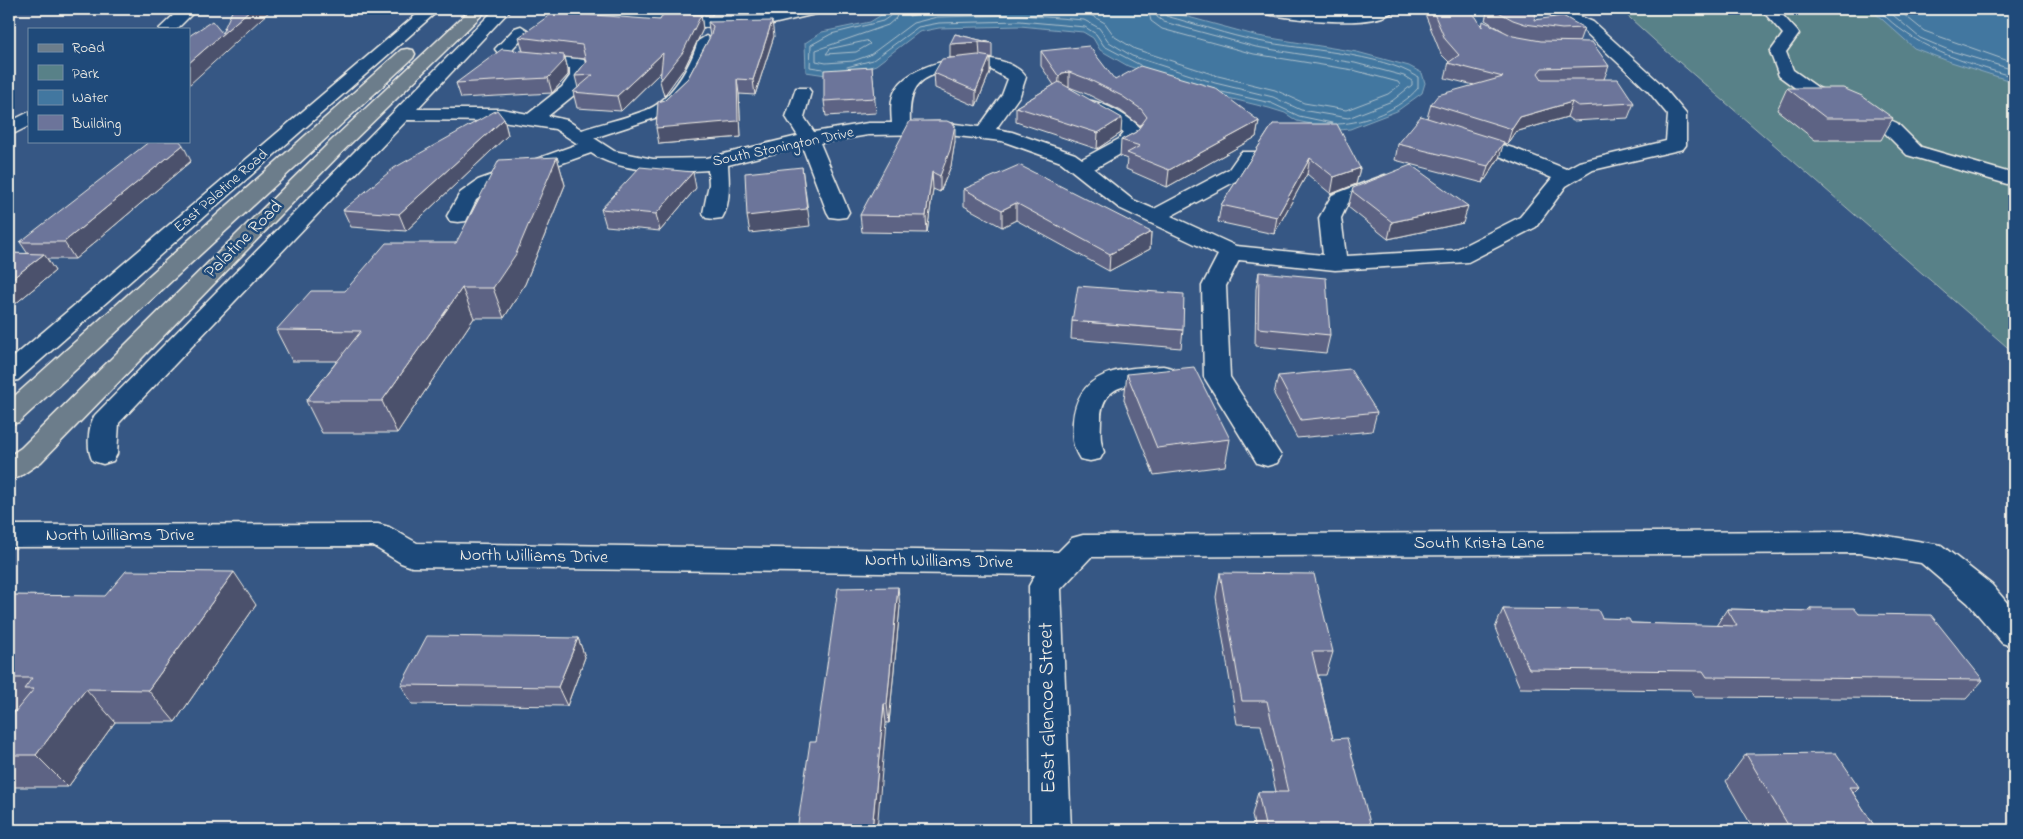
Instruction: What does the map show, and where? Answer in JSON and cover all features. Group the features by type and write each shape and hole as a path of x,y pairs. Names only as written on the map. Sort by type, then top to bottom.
{"main road":[{"name":"Palatine Road","path":"9,416 456,9"},
{"name":"Palatine Road","path":"9,470 31,456 338,145 480,9"}],"street":[{"path":"168,28 189,9"},
{"name":"East Palatine Road","path":"9,374 432,9"},
{"name":"Palatine Road","path":"103,454 105,421 503,9"},
{"path":"557,9 701,22 754,15 764,21 819,9"},
{"path":"1266,9 1315,17 1366,16 1387,9"},
{"path":"1548,9 1587,25 1654,87"},
{"path":"1769,9 1791,34 1778,52 1785,72 1811,91 1890,127 1914,150 2014,180"},
{"path":"521,31 503,49 511,58 578,64 579,76 568,91 533,120"},
{"path":"458,216 467,197 485,184 661,110 680,92 704,49 706,41"},
{"path":"1587,49 1613,48"},
{"path":"901,129 904,91 913,78 930,70 964,64 1000,67 1018,77 1011,95 984,133"},
{"path":"1627,87 1654,87"},
{"name":"South Stonington Drive","path":"400,114 502,114 560,124 608,156 653,165 707,164 809,139 868,129 939,128 1005,136 1068,158 1126,204 1232,252 1335,264 1460,257 1528,222 1559,182 1586,166 1676,145 1676,114 1654,87"},
{"path":"802,92 795,117 809,139 838,212"},
{"path":"1068,94 1125,124 1134,132 1126,143 1081,168"},
{"path":"9,130 28,119"},
{"path":"1445,133 1509,153 1567,177"},
{"path":"1154,217 1236,173 1248,156"},
{"path":"714,213 719,184 718,162"},
{"path":"1335,264 1330,218 1339,200 1402,175"},
{"path":"1201,376 1214,286 1232,252"},
{"path":"1090,452 1086,442 1088,406 1102,386 1132,375 1148,373 1201,376 1267,456"},
{"name":"North Williams Drive","path":"9,536 378,535 412,555 1055,575"},
{"name":"South Krista Lane","path":"1055,575 1083,546 1858,542 1930,553 1980,594 2014,634"},
{"name":"East Glencoe Street","path":"1051,830 1055,575"}],"green space":[{"path":"1620,9 2014,9 2014,353 1664,49"}],"water":[{"path":"891,9 1159,9 1258,36 1357,52 1409,66 1422,73 1425,83 1422,93 1397,111 1350,129 1340,130 1297,121 1285,113 1212,94 1128,66 1100,50 1093,38 1083,32 1020,26 939,28 919,32 876,65 855,72 826,75 806,72 805,43 822,32 870,22"},
{"path":"1873,9 2014,9 2014,82 1914,48"}],"building":[{"path":"233,9 251,9 190,62 190,35 212,21 222,33"},
{"path":"1432,9 1466,9 1476,17 1482,27 1483,21 1513,36 1541,41 1592,42 1609,66 1542,68 1538,73 1542,79 1618,79 1634,103 1578,106 1572,102 1520,117 1512,129 1431,104 1438,95 1503,77 1448,63 1459,55 1445,39"},
{"path":"1493,9 1537,9 1534,20 1563,16 1584,28 1562,29 1525,24"},
{"path":"554,12 660,20 664,12 701,15 683,52 660,81 663,53 617,96 573,92 593,75 575,76 586,62 582,45 519,37"},
{"path":"772,21 753,80 737,79 738,121 656,128 658,102 665,100 688,78 711,35 713,26 708,22"},
{"path":"955,34 992,43 950,44"},
{"path":"1089,46 1115,80 1140,66 1215,88 1259,121 1169,170 1127,153 1140,146 1121,140 1136,132 1147,117 1141,109 1122,96 1088,79 1069,72 1062,73 1059,77 1041,51"},
{"path":"502,49 564,55 564,61 548,78 456,83"},
{"path":"978,55 990,57 976,91 934,73 942,59"},
{"path":"872,67 875,98 824,101 824,70"},
{"path":"1059,82 1122,118 1098,133 1016,107"},
{"path":"1787,88 1843,88 1862,96 1893,118 1826,118"},
{"path":"497,110 504,119 399,214 343,210 394,168"},
{"path":"1421,116 1504,142 1488,166 1398,144"},
{"path":"910,121 947,121 955,125 950,150 940,176 932,172 926,216 860,215"},
{"path":"1273,124 1337,124 1360,168 1334,177 1310,158 1277,217 1221,205"},
{"path":"149,142 181,142 183,145 64,242 20,242"},
{"path":"557,157 516,254 493,288 462,288 382,401 306,401 361,331 276,330 311,291 345,291 386,243 456,243 499,160"},
{"path":"1019,165 1151,232 1110,254 1016,203 1002,210 964,189"},
{"path":"1411,165 1468,206 1392,222 1352,191 1353,188"},
{"path":"640,167 693,172 656,214 601,209"},
{"path":"802,167 807,209 747,216 745,173"},
{"path":"9,253 44,254 9,281"},
{"path":"1259,272 1326,278 1330,335 1258,328"},
{"path":"1078,286 1184,294 1183,330 1072,321"},
{"path":"1194,367 1230,439 1157,448 1127,374"},
{"path":"1350,369 1377,412 1301,420 1278,376"},
{"path":"126,571 234,572 148,690 86,689 36,755 9,755 9,719 34,689 24,689 32,678 9,678 9,595 105,596"},
{"path":"1220,573 1314,574 1333,652 1312,652 1333,739 1347,738 1372,830 1266,830 1258,792 1288,792 1267,701 1242,701"},
{"path":"898,587 887,704 884,704 872,830 797,830 810,742 816,742 838,588"},
{"path":"1810,608 1854,608 1859,614 1931,615 1983,680 1707,677 1703,671 1529,669 1503,609 1598,610 1602,618 1629,619 1631,623 1737,626 1727,609 1812,611"},
{"path":"427,636 578,638 558,687 401,685"},
{"path":"1836,753 1859,787 1849,787 1877,830 1791,830 1746,754"}]}
